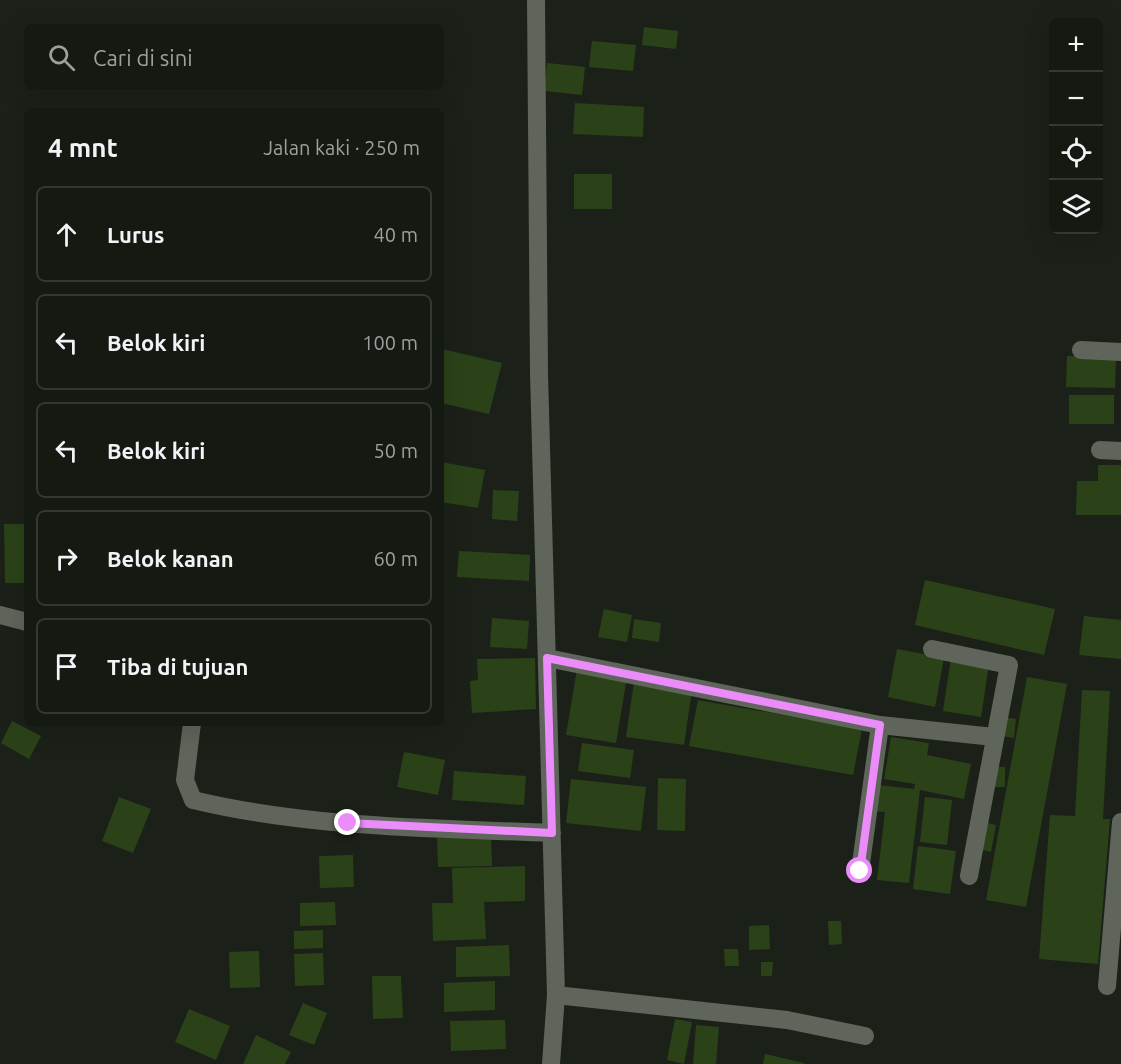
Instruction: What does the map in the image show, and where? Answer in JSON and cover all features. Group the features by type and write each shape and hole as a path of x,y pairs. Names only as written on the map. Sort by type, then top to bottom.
{"street":[{"path":"536,0 539,374 555,996 551,1064"},
{"path":"1081,350 1121,352"},
{"path":"1100,450 1121,451"},
{"path":"0,615 24,621"},
{"path":"933,649 1009,665 969,876"},
{"path":"547,658 880,725 994,737"},
{"path":"860,871 880,725"},
{"path":"192,726 185,780 193,800 290,817 336,822 552,833"},
{"path":"1107,986 1121,822"},
{"path":"555,996 787,1020 865,1036"}],"building":[{"path":"644,27 678,31 676,49 642,45"},
{"path":"592,41 636,45 633,71 589,67"},
{"path":"547,63 585,67 582,95 545,91"},
{"path":"575,103 644,107 643,137 573,134"},
{"path":"574,174 612,174 612,209 574,209"},
{"path":"444,349 502,363 489,414 444,404"},
{"path":"1067,356 1116,357 1115,388 1066,387"},
{"path":"1069,395 1114,395 1114,424 1069,424"},
{"path":"444,463 485,470 478,508 444,502"},
{"path":"1098,465 1121,465 1121,515 1076,515 1077,481 1098,481"},
{"path":"493,490 519,491 517,521 492,519"},
{"path":"4,524 24,524 24,583 5,583"},
{"path":"459,551 530,555 529,581 457,577"},
{"path":"925,580 1055,609 1044,655 915,625"},
{"path":"604,609 632,615 627,642 598,637"},
{"path":"1084,616 1121,620 1121,659 1079,655"},
{"path":"492,618 529,621 527,649 490,647"},
{"path":"634,619 661,623 659,642 632,638"},
{"path":"897,649 944,658 935,707 888,697"},
{"path":"535,658 536,709 472,713 470,681 478,680 477,659"},
{"path":"951,658 989,664 981,717 943,711"},
{"path":"577,669 627,677 616,743 566,735"},
{"path":"1027,677 1067,684 1026,907 986,900"},
{"path":"634,682 692,690 684,745 626,737"},
{"path":"1082,690 1110,691 1103,819 1110,819 1098,964 1039,959 1050,815 1075,816"},
{"path":"698,700 862,729 853,775 689,746"},
{"path":"1003,717 1016,719 1014,738 1001,736"},
{"path":"12,721 41,736 29,759 1,743"},
{"path":"891,737 929,743 927,755 971,764 964,799 920,790 909,883 877,880 885,812 875,811 878,785 914,789 915,784 884,779"},
{"path":"582,743 634,750 630,778 578,771"},
{"path":"404,752 445,760 438,795 397,787"},
{"path":"991,767 1005,767 1005,787 991,787"},
{"path":"454,771 526,776 524,805 452,800"},
{"path":"658,778 686,779 685,831 657,830"},
{"path":"571,779 646,787 641,831 566,823"},
{"path":"119,797 151,809 133,853 102,841"},
{"path":"925,797 952,800 947,845 920,842"},
{"path":"984,822 996,825 991,852 978,849"},
{"path":"491,836 492,866 438,867 437,838"},
{"path":"918,846 956,851 950,894 913,889"},
{"path":"353,855 354,887 320,888 319,856"},
{"path":"525,866 525,901 484,902 486,939 433,941 432,903 453,903 452,868"},
{"path":"335,902 336,925 300,926 300,903"},
{"path":"828,921 841,921 842,944 829,945"},
{"path":"769,925 770,949 749,950 749,926"},
{"path":"323,930 323,948 294,949 294,931"},
{"path":"509,945 510,976 456,977 456,947"},
{"path":"724,949 738,949 739,966 725,966"},
{"path":"259,951 260,987 230,988 229,952"},
{"path":"323,953 324,985 295,986 294,954"},
{"path":"761,962 773,962 772,976 761,976"},
{"path":"372,976 401,976 403,1018 373,1019"},
{"path":"495,981 495,1010 444,1012 444,983"},
{"path":"303,1003 327,1013 314,1045 289,1035"},
{"path":"189,1009 230,1026 216,1060 175,1042"},
{"path":"675,1019 692,1022 684,1064 667,1060"},
{"path":"505,1020 506,1049 451,1051 450,1021"},
{"path":"696,1025 719,1027 716,1064 693,1064"},
{"path":"256,1035 291,1052 285,1064 243,1064"},
{"path":"765,1054 804,1063 804,1064 763,1064"}],"route":[{"path":"348,823 552,833 547,658 712,689 880,725 860,871"}]}
